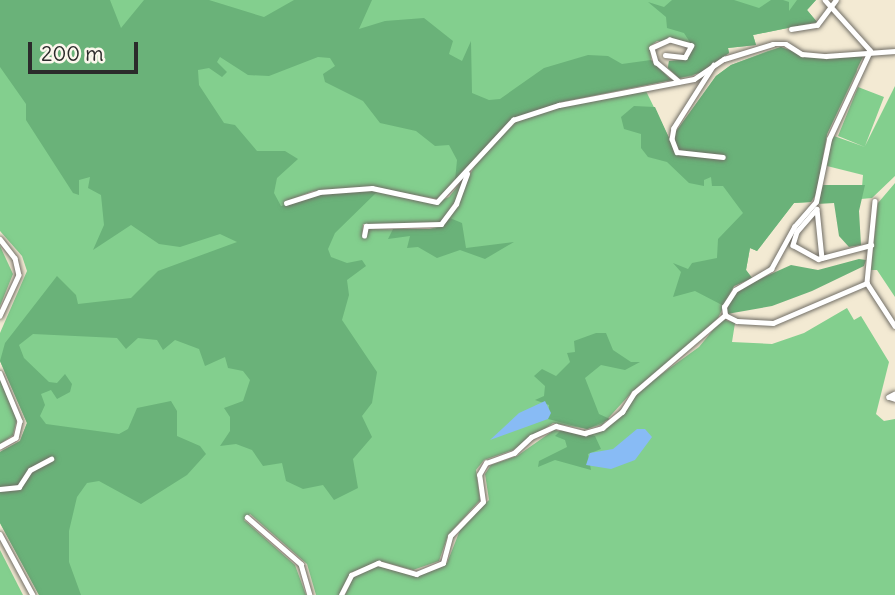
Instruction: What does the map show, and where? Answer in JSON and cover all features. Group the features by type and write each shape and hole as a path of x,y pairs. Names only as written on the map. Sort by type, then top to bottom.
{"street":[{"path":"825,0 870,51"},
{"path":"791,29 815,26 836,0"},
{"path":"665,55 685,57 691,46 670,40 652,48 656,62 680,81"},
{"path":"286,203 319,192 372,188 434,202 448,195 509,122 697,77 715,64 773,44 786,44 803,55 895,51"},
{"path":"822,258 816,202 829,139 870,51"},
{"path":"715,64 674,128 672,139 677,152 723,157"},
{"path":"363,236 366,226 441,224 456,204 467,172"},
{"path":"875,201 867,283 895,326"},
{"path":"725,315 724,307 734,290 771,270 794,227 816,202"},
{"path":"817,209 791,242 810,256 822,258 871,245"},
{"path":"0,239 19,269 15,291 0,316"},
{"path":"725,315 745,322 777,323 867,283"},
{"path":"341,595 351,575 378,563 416,573 443,563 450,536 483,502 479,475 489,461 514,453 531,437 556,426 585,433 601,429 622,412 634,393 671,366 725,315"},
{"path":"0,373 20,421 16,438 0,447"},
{"path":"0,489 19,487 30,470 51,459"},
{"path":"247,517 301,564 310,595"},
{"path":"0,534 33,595"}],"green space":[{"path":"0,0 816,0 807,10 817,22 753,35 756,45 728,48 729,53 692,76 679,78 668,68 669,61 683,61 692,55 690,43 657,41 650,46 651,60 671,80 561,102 510,120 438,199 366,187 313,191 284,202 286,205 318,195 370,189 433,204 449,197 465,177 456,200 440,223 363,224 362,236 365,229 427,230 445,224 477,161 518,120 558,107 646,91 670,140 716,76 731,65 768,51 781,47 795,55 835,58 851,54 857,71 827,134 816,194 811,202 794,203 757,251 750,248 746,270 752,278 734,286 718,318 668,366 633,391 603,424 587,429 553,423 513,450 484,460 476,470 480,500 448,535 439,561 413,570 380,561 350,573 339,595 316,595 307,564 250,514 244,520 295,565 306,595 39,595 0,523 0,452 20,441 27,423 0,361 0,333 27,271 22,256 0,231"},
{"path":"0,0 110,0 121,28 144,0 209,0 264,17 294,0 372,0 359,29 385,21 424,18 453,41 449,54 462,61 471,41 472,93 489,100 500,99 544,68 588,55 608,56 622,64 651,60 671,80 561,102 510,120 455,181 457,160 449,145 435,146 416,131 380,123 363,101 325,82 323,74 335,66 330,58 318,57 269,76 248,75 220,57 217,62 227,72 222,77 209,68 198,70 199,85 224,123 235,125 257,151 285,151 298,159 277,178 274,193 281,206 318,195 380,189 335,233 328,249 331,257 347,263 362,260 366,266 347,280 349,295 342,320 377,372 372,403 362,416 372,437 353,459 358,488 334,500 323,485 303,489 286,481 282,463 263,466 252,450 236,444 220,446 230,431 230,417 224,408 243,401 250,380 243,371 228,368 225,357 205,366 199,349 175,340 163,350 157,340 138,338 126,349 117,338 33,334 19,345 24,358 49,382 57,383 65,374 72,384 70,392 57,399 51,390 41,394 45,405 40,416 46,424 119,434 128,429 137,408 171,401 177,411 177,436 200,446 206,454 187,475 141,504 99,481 87,483 77,497 69,531 69,562 81,595 39,595 0,523 0,452 20,441 27,423 0,361 5,343 57,276 76,295 78,304 131,298 158,271 237,242 220,234 180,247 159,244 131,225 93,250 104,225 101,195 88,188 90,177 79,180 79,195 73,193 26,120 26,104 0,67"},
{"path":"672,0 734,0 759,8 771,0 783,0 789,2 789,11 797,0 816,0 807,10 817,22 753,35 756,45 728,48 729,53 700,73 679,78 668,68 669,61 687,59 693,47 684,33 667,28 666,17 648,2 664,7"},
{"path":"781,47 810,57 865,52 827,134 816,194 811,202 794,203 757,251 750,248 746,270 752,278 734,286 722,305 695,291 673,297 681,272 673,263 688,269 692,263 717,258 718,239 743,213 723,186 712,186 711,177 704,180 704,186 689,183 667,162 648,157 641,148 641,134 624,129 621,117 634,106 655,107 670,140 716,76 731,65"},
{"path":"895,86 895,176 872,198 861,199 863,175 827,166 829,148 834,136 865,147 838,136 858,87 884,97 865,146"},
{"path":"895,183 895,297 877,270 871,270 878,203"},
{"path":"823,185 865,185 859,211 861,245 849,247 839,236 834,203 817,204"},
{"path":"450,218 462,223 466,248 514,242 485,259 460,250 437,258 418,247 407,248 410,236 388,239 393,229 435,229"},
{"path":"0,246 13,274 0,306"},
{"path":"859,259 866,260 864,266 812,291 772,306 727,314 726,307 740,288 791,265 818,270"},
{"path":"847,308 854,320 861,316 889,362 876,414 884,421 895,419 895,595 345,595 354,576 378,566 416,576 447,563 462,525 489,500 485,474 491,465 517,456 554,430 586,436 605,430 638,391 699,347 722,319 735,323 732,342 772,344 804,333"},
{"path":"596,333 606,333 613,350 631,362 640,362 625,370 601,365 585,378 599,414 610,419 587,429 548,419 549,405 535,400 544,396 545,386 534,376 542,369 556,376 570,362 567,353 575,352 574,341"},
{"path":"0,379 17,418 13,435 0,444"},
{"path":"562,429 595,436 601,449 588,454 591,470 555,460 538,467 539,461 567,447 565,440 555,436"},
{"path":"0,550 23,595 0,595"}],"water":[{"path":"545,401 551,413 548,419 490,440 519,413"},
{"path":"637,429 645,429 652,437 635,460 611,469 586,465 590,453 613,449"}]}
